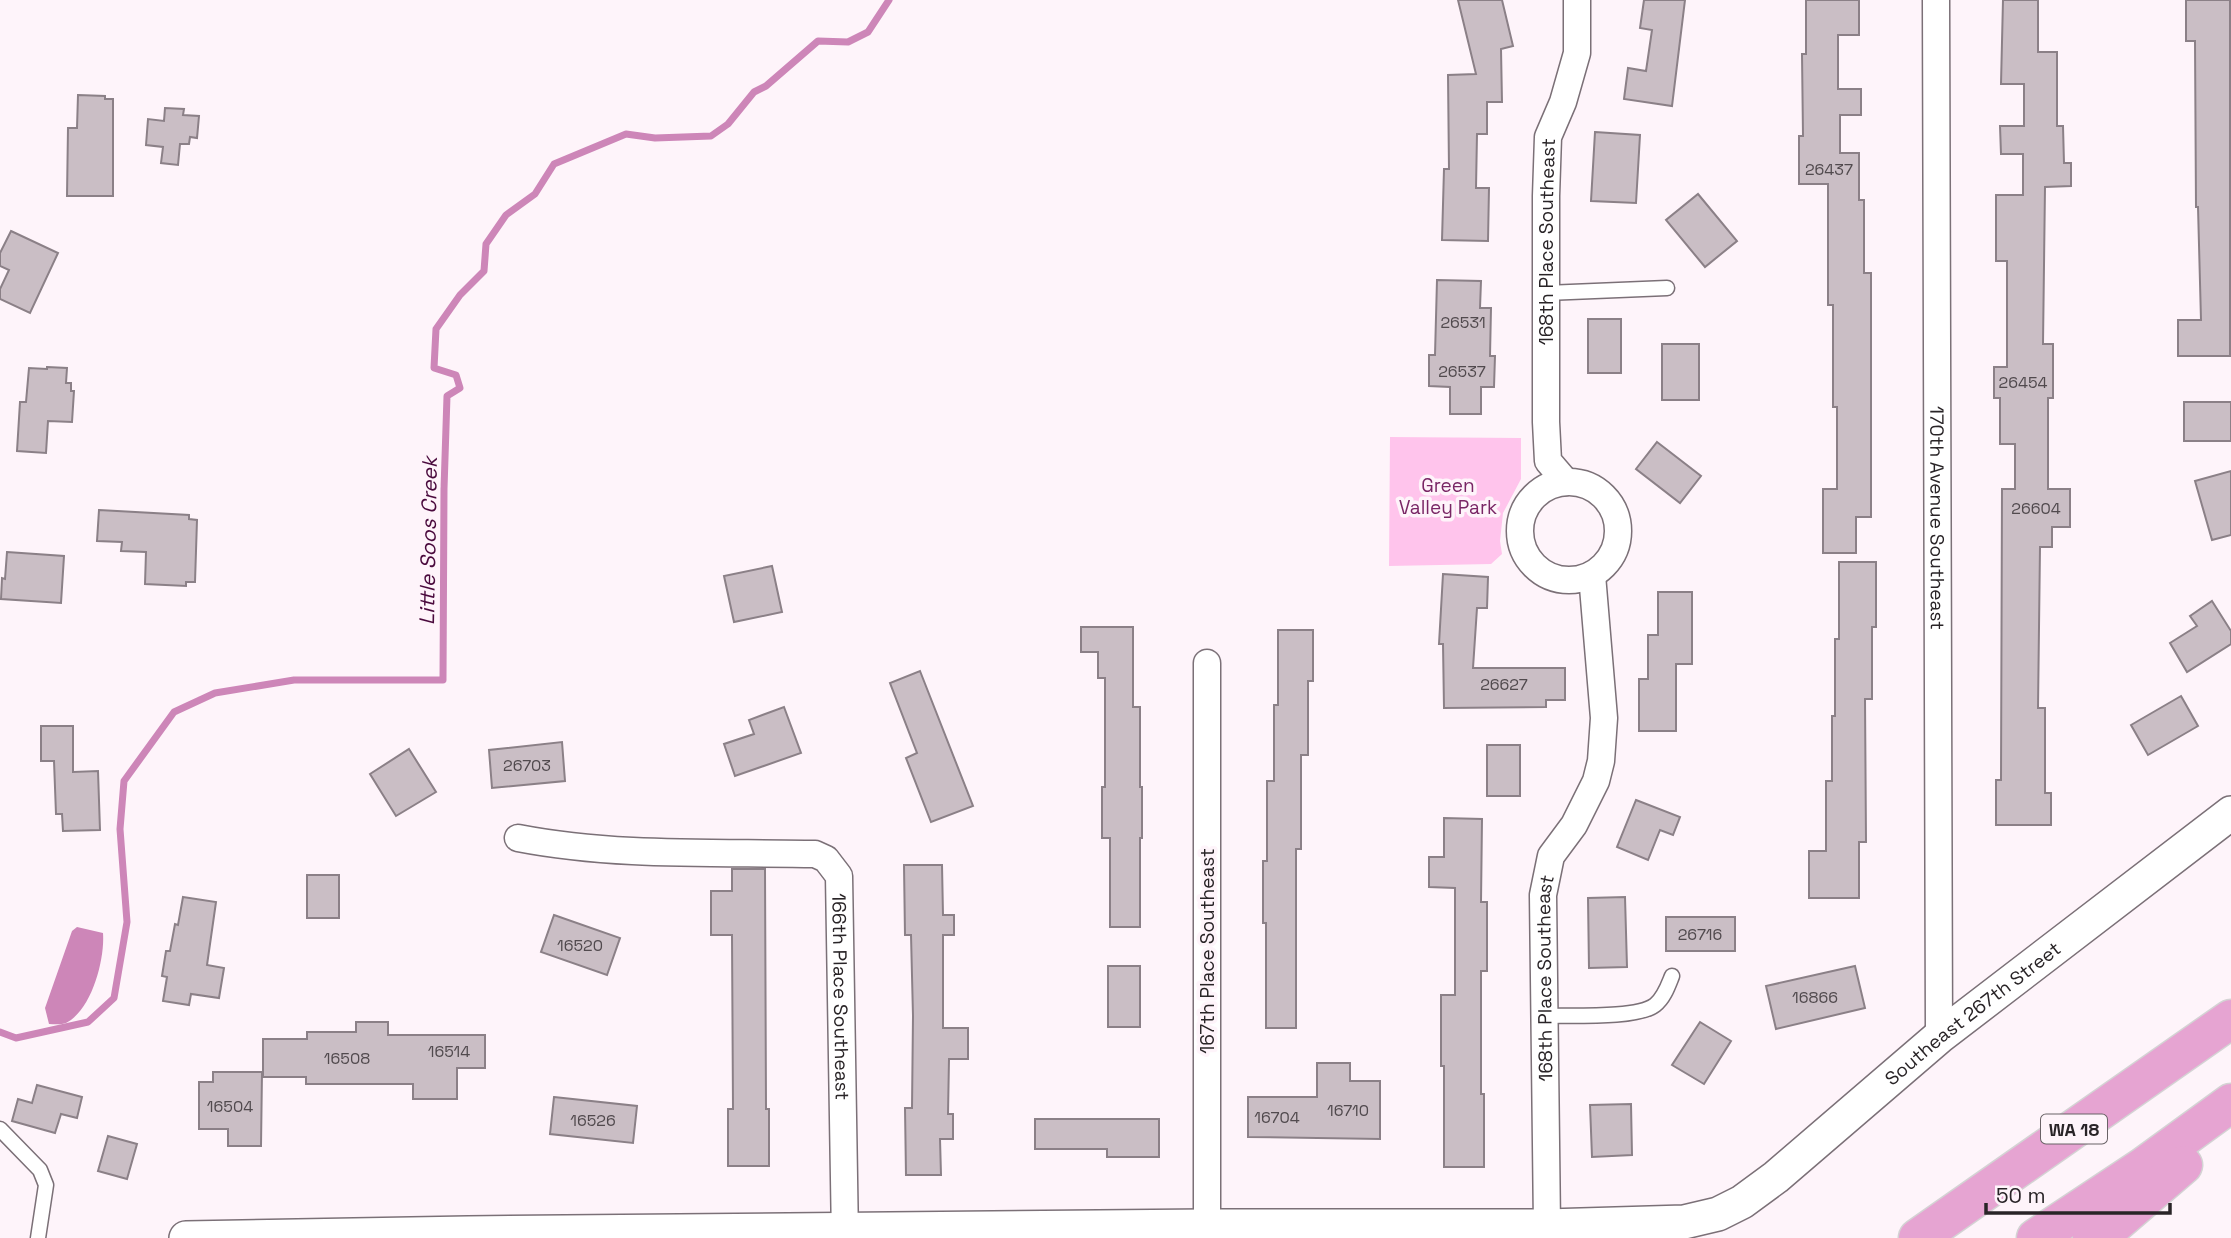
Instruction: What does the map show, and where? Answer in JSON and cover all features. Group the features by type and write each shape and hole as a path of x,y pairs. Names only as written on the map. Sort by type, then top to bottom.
{"highway":[{"name":"WA 18","path":"1918,1238 2231,1019"},
{"path":"2036,1238 2231,1104"},
{"path":"2092,1238 2113,1225 2231,1125"}],"street":[{"name":"168th Place Southeast","path":"1566,482 1548,461 1546,196 1548,137 1563,102 1577,52 1577,0"},
{"name":"170th Avenue Southeast","path":"1936,0 1939,1037"},
{"path":"1566,482 1582,484 1598,491 1609,503 1616,518 1618,535 1614,551 1605,565 1591,575 1577,580 1560,580 1546,575 1533,565 1524,552 1520,537 1526,506 1537,494 1550,486 1566,482"},
{"name":"168th Place Southeast","path":"1548,1226 1543,895 1551,856 1574,825 1596,781 1601,761 1604,718 1591,575"},
{"name":"167th Place Southeast","path":"1207,663 1207,1232"},
{"name":"Southeast 267th Street","path":"186,1238 1207,1232 1684,1222 1718,1214 1742,1202 1776,1177 1939,1037 2231,813"},
{"name":"166th Place Southeast","path":"518,838 599,850 815,854 826,859 839,876 845,1235"}],"lane":[{"path":"1546,293 1667,288"},
{"path":"1544,1016 1625,1014 1643,1010 1655,1005 1672,976"},
{"path":"0,1129 40,1170 46,1185 38,1238"}],"green space":[{"name":"Green Valley Park","path":"1390,437 1521,438 1521,479 1503,513 1500,541 1502,554 1491,564 1389,566"}],"shaded area":[{"path":"77,927 103,933 102,956 95,983 90,996 75,1016 64,1024 49,1024 45,1008 72,931"}],"building":[{"path":"1458,0 1502,0 1513,46 1501,49 1502,102 1487,102 1487,134 1477,134 1476,188 1489,188 1488,241 1442,240 1444,169 1449,169 1448,75 1476,74"},
{"path":"1644,0 1685,0 1672,106 1624,99 1628,68 1646,71 1652,30 1640,28"},
{"path":"1806,0 1859,0 1859,35 1838,35 1838,89 1861,89 1861,115 1840,115 1840,153 1859,153 1859,200 1864,200 1864,273 1871,273 1871,517 1856,517 1856,553 1823,553 1823,489 1837,489 1837,407 1833,407 1833,305 1828,305 1828,184 1799,184 1799,136 1803,136 1802,54 1806,54"},
{"path":"2003,0 2038,0 2038,52 2057,52 2057,126 2063,126 2064,163 2071,163 2071,186 2045,187 2043,344 2053,344 2053,398 2048,398 2048,489 2070,489 2070,527 2052,527 2052,547 2040,547 2038,708 2045,708 2045,793 2051,793 2051,825 1996,825 1996,780 2001,780 2002,489 2015,489 2015,444 2000,444 2000,398 1994,398 1994,367 2007,367 2007,261 1996,261 1996,195 2023,195 2023,154 2001,154 2000,126 2024,126 2024,84 2001,84"},
{"path":"2186,0 2230,0 2230,356 2178,356 2178,320 2201,320 2196,207 2195,41 2186,41"},
{"path":"78,95 113,99 113,196 67,196 68,128 77,128"},
{"path":"165,108 184,109 183,115 199,116 197,138 190,137 189,144 180,144 178,165 161,163 163,147 146,145 148,119 164,121"},
{"path":"1595,132 1640,135 1636,203 1591,201"},
{"path":"1698,194 1737,241 1705,267 1666,220"},
{"path":"11,231 58,253 30,313 0,299 0,289 9,270 0,266 0,253"},
{"path":"1437,280 1481,281 1480,308 1491,308 1490,356 1495,356 1494,387 1481,387 1481,414 1450,414 1450,387 1429,386 1429,355 1435,355"},
{"path":"1588,319 1621,319 1621,373 1588,373"},
{"path":"1662,344 1699,344 1699,400 1662,400"},
{"path":"29,368 67,368 66,383 71,383 71,391 74,391 72,422 48,421 46,453 17,451 20,402 26,402"},
{"path":"2184,402 2231,402 2231,441 2184,441"},
{"path":"1657,442 1701,476 1680,503 1636,469"},
{"path":"2231,471 2231,535 2212,540 2195,481"},
{"path":"99,510 189,515 189,519 197,520 195,582 186,582 186,586 145,584 146,552 121,551 122,542 97,541"},
{"path":"7,552 64,556 61,603 1,599"},
{"path":"1839,562 1876,562 1876,627 1872,627 1872,699 1865,699 1866,842 1859,842 1859,898 1809,898 1809,851 1826,851 1826,781 1832,781 1835,639 1839,639"},
{"path":"772,566 782,612 734,622 724,576"},
{"path":"1443,574 1488,577 1487,608 1477,608 1473,668 1565,668 1565,700 1546,700 1546,707 1444,708 1443,644 1439,644"},
{"path":"1658,592 1692,592 1692,664 1676,664 1676,731 1639,731 1639,679 1648,679 1648,635 1658,635"},
{"path":"2212,601 2231,631 2231,644 2187,672 2170,643 2197,626 2190,616"},
{"path":"1081,627 1133,627 1133,707 1140,707 1142,787 1140,927 1110,927 1110,838 1102,838 1105,678 1098,678 1098,652 1081,652"},
{"path":"1278,630 1313,630 1313,681 1308,681 1308,755 1301,755 1301,849 1296,849 1296,1028 1266,1028 1263,861 1267,861 1267,781 1274,781"},
{"path":"920,671 973,806 931,822 906,758 917,753 890,683"},
{"path":"2181,696 2198,726 2148,755 2131,725"},
{"path":"784,707 801,753 735,776 724,744 754,734 749,720"},
{"path":"41,726 73,726 73,772 98,771 100,830 63,831 62,814 56,814 54,761 41,761"},
{"path":"562,742 565,781 492,788 489,750"},
{"path":"1487,745 1520,745 1520,796 1487,796"},
{"path":"409,749 436,792 396,816 370,774"},
{"path":"1636,800 1680,817 1673,835 1660,830 1648,860 1617,847"},
{"path":"1444,818 1482,819 1481,902 1487,902 1487,971 1481,971 1484,1167 1444,1167 1441,995 1455,995 1455,888 1429,887 1429,857 1444,857"},
{"path":"904,865 942,865 943,915 954,915 954,935 943,935 943,1028 968,1028 968,1059 949,1059 948,1114 953,1114 953,1139 940,1139 941,1175 906,1175 905,1108 912,1108 913,1016 911,935 905,935"},
{"path":"732,869 765,869 766,1109 769,1109 769,1166 728,1166 728,1109 733,1109 732,935 711,935 711,891 732,891"},
{"path":"307,875 339,875 339,918 307,918"},
{"path":"183,897 216,902 207,965 224,968 219,998 191,994 189,1005 163,1001 167,977 162,976 166,951 170,951"},
{"path":"1625,897 1627,967 1589,968 1588,898"},
{"path":"554,915 620,938 607,975 541,952"},
{"path":"1666,917 1735,917 1735,951 1666,951"},
{"path":"1108,966 1140,966 1140,1027 1108,1027"},
{"path":"1855,966 1865,1008 1776,1029 1766,986"},
{"path":"356,1022 388,1022 388,1035 485,1035 485,1068 457,1068 457,1099 413,1099 413,1084 306,1084 306,1077 263,1077 263,1039 307,1039 307,1032 356,1032"},
{"path":"1700,1022 1731,1041 1704,1084 1672,1065"},
{"path":"1317,1063 1350,1063 1350,1081 1380,1081 1380,1139 1248,1137 1248,1097 1317,1097"},
{"path":"213,1072 262,1072 261,1146 228,1146 228,1129 199,1129 199,1082 213,1082"},
{"path":"37,1085 82,1097 77,1118 61,1114 55,1133 12,1121 18,1099 32,1103"},
{"path":"554,1097 637,1106 633,1143 550,1134"},
{"path":"1631,1104 1632,1155 1592,1157 1590,1105"},
{"path":"1035,1119 1159,1119 1159,1157 1107,1157 1107,1149 1035,1149"},
{"path":"108,1136 137,1144 127,1179 98,1171"}],"waterway":[{"name":"Little Soos Creek","path":"0,1032 16,1038 88,1022 114,998 127,922 120,829 124,781 174,712 215,693 294,680 443,680 447,396 460,388 456,375 434,368 436,329 460,295 484,271 486,244 506,215 535,194 554,164 626,134 655,138 711,136 728,124 754,92 766,86 818,41 848,42 868,32 889,0"}]}
